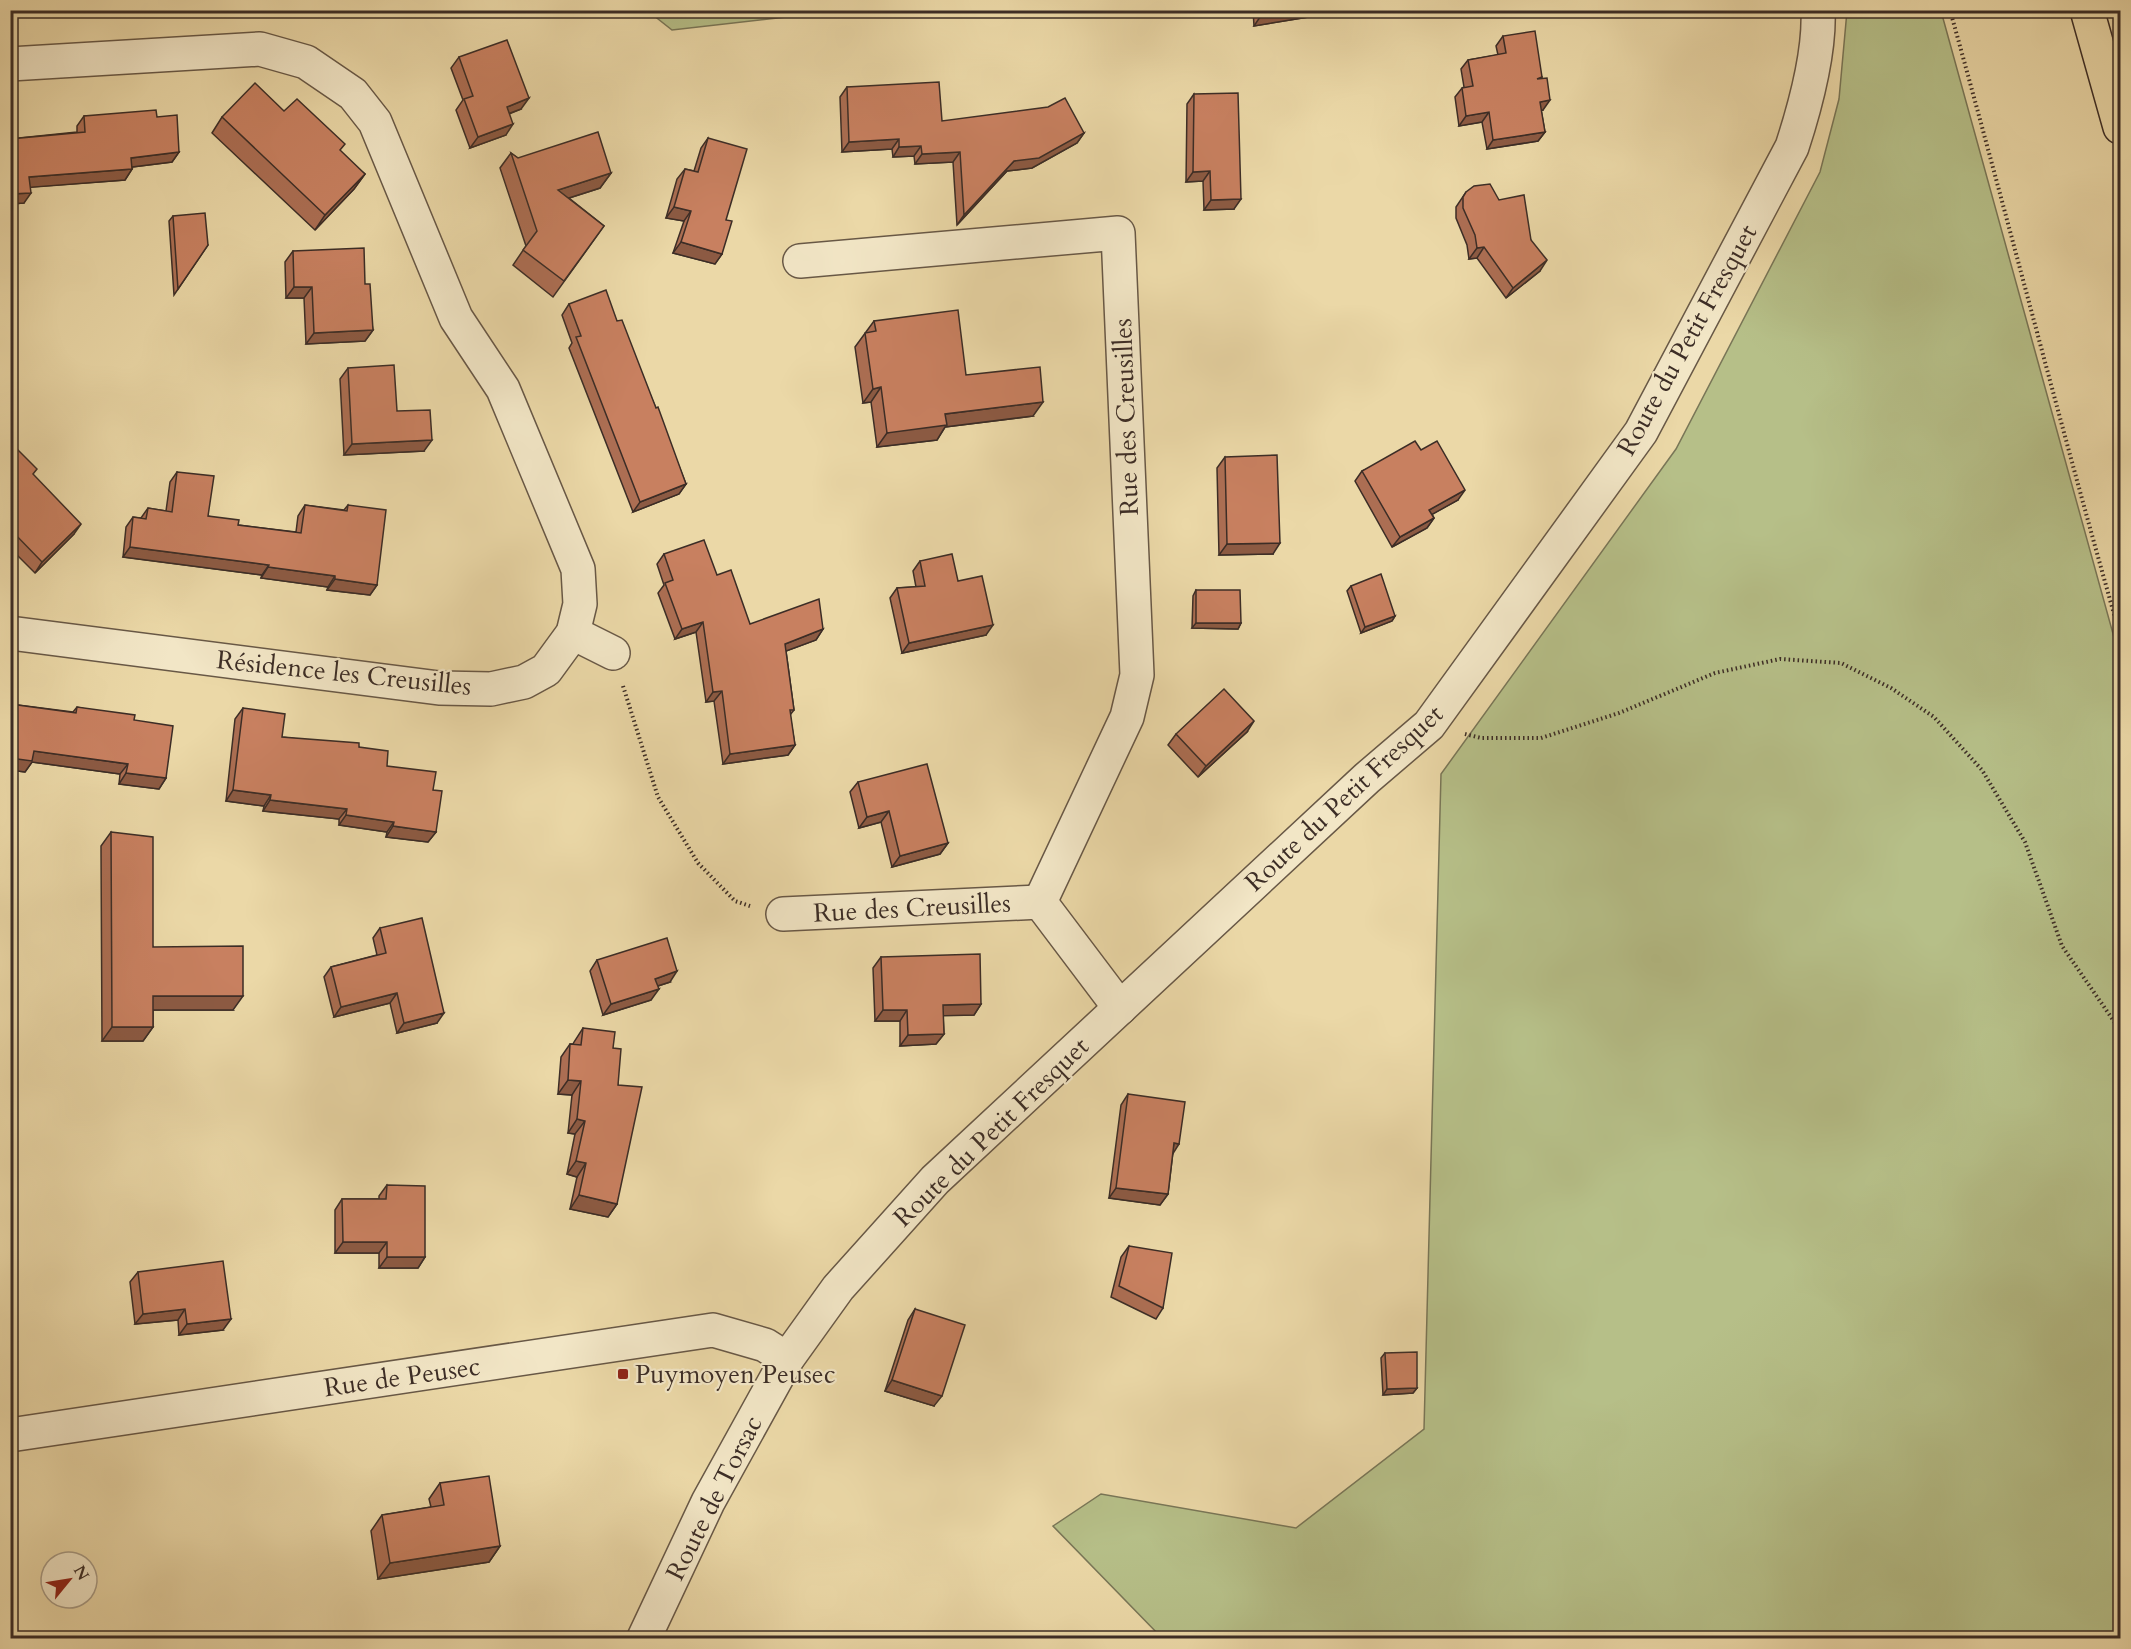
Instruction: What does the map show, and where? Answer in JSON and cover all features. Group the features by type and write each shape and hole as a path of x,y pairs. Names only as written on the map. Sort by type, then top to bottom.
{"main road":[{"path":"2087,10 2121,127"}],"street":[{"name":"Route du Petit Fresquet","path":"787,1359 838,1288 934,1180 1367,778 1429,725 1641,432 1792,147 1805,109 1813,65 1818,10"},
{"name":"Résidence les Creusilles","path":"10,64 260,49 306,62 353,94 375,122 456,318 502,389 578,570 580,604 573,633 546,670 524,682 481,689 439,688 10,633"},
{"name":"Rue des Creusilles","path":"800,261 1118,232 1137,675 1127,717 1040,902"},
{"path":"573,633 612,653"},
{"name":"Rue des Creusilles","path":"783,914 1040,902"},
{"name":"Rue des Creusilles","path":"1040,902 1120,1008"},
{"name":"Rue de Peusec","path":"10,1435 713,1330 765,1345 787,1359"},
{"name":"Route de Torsac","path":"644,1638 708,1502 787,1359"}],"path":[{"path":"1950,10 2070,459 2121,635"},
{"path":"612,653 658,797 698,863 735,901 783,914"},
{"path":"1429,725 1481,738 1541,738 1619,713 1715,673 1780,659 1841,663 1891,687 1934,717 1982,770 2025,842 2062,946 2121,1030"}],"green space":[{"path":"648,11 840,11 672,30"},
{"path":"1847,11 1941,11 2120,659 2120,1638 1162,1638 1053,1526 1101,1494 1296,1528 1424,1429 1441,774 1676,449 1820,172 1839,99"}],"building":[{"path":"1260,10 1303,10 1260,17"},
{"path":"1535,31 1542,77 1537,79 1547,78 1550,100 1540,102 1545,132 1493,140 1489,112 1466,116 1462,88 1473,86 1468,60 1506,53 1503,36"},
{"path":"507,40 529,98 507,107 513,124 478,137 464,99 473,96 459,57"},
{"path":"939,82 942,121 1048,107 1065,98 1084,133 1039,158 1014,161 964,215 960,152 922,154 921,146 899,147 899,139 849,142 847,87"},
{"path":"255,83 284,111 297,99 345,144 340,150 365,174 325,215 222,117"},
{"path":"1238,93 1241,199 1211,200 1210,171 1193,172 1194,94"},
{"path":"156,110 157,117 177,115 179,152 131,158 132,169 29,177 31,193 10,194 10,139 85,132 84,116"},
{"path":"598,132 611,173 558,190 604,226 564,281 523,250 537,231 511,153 518,158"},
{"path":"708,138 747,149 726,220 732,221 722,254 681,242 691,211 674,207 685,169 698,172"},
{"path":"1490,184 1499,200 1524,195 1531,240 1547,260 1513,288 1484,247 1477,248 1475,235 1463,208 1463,197 1466,192 1474,186"},
{"path":"205,213 208,245 178,289 173,216"},
{"path":"364,248 365,284 370,284 373,330 314,333 312,287 294,287 293,251"},
{"path":"606,290 617,321 622,320 656,408 658,407 686,484 640,502 576,337 581,336 569,304"},
{"path":"958,310 966,375 1040,367 1043,402 945,414 947,425 887,433 881,387 873,389 865,333 876,331 874,321"},
{"path":"394,365 397,411 430,410 432,440 352,444 348,368"},
{"path":"1415,441 1421,450 1437,441 1465,490 1429,510 1434,518 1400,537 1362,471"},
{"path":"10,442 37,469 33,474 81,524 42,562 10,529 10,493 13,491 10,488"},
{"path":"1277,455 1280,543 1227,544 1225,457"},
{"path":"177,472 214,476 208,516 239,520 238,525 301,533 305,505 347,511 348,505 386,510 377,585 335,579 335,576 268,567 269,565 130,547 133,517 146,519 148,508 172,512"},
{"path":"704,540 717,575 731,570 750,624 819,599 823,629 785,644 794,710 790,710 795,745 730,754 722,691 713,692 703,622 682,629 665,583 673,580 664,554"},
{"path":"952,554 958,581 982,576 993,625 909,643 897,588 925,586 920,561"},
{"path":"1381,574 1395,616 1365,627 1351,586"},
{"path":"1196,590 1240,590 1241,623 1196,623"},
{"path":"1224,689 1254,721 1206,766 1176,734"},
{"path":"10,704 76,713 77,707 135,715 134,720 173,726 166,778 126,773 128,764 34,751 32,761 10,758"},
{"path":"243,708 285,714 282,737 359,743 359,747 388,751 387,766 436,772 433,790 442,791 436,832 393,826 394,822 346,815 347,809 270,800 271,795 233,790"},
{"path":"927,764 948,843 900,856 889,811 867,817 858,782"},
{"path":"111,832 153,837 153,947 243,946 243,996 153,996 153,1027 112,1027"},
{"path":"422,918 444,1013 404,1023 397,993 341,1007 331,967 386,953 380,928"},
{"path":"667,938 677,971 655,979 659,989 611,1004 597,960"},
{"path":"980,954 981,1004 943,1005 944,1034 908,1035 907,1010 883,1010 881,957"},
{"path":"583,1028 615,1032 613,1048 621,1049 618,1085 642,1087 617,1204 579,1195 586,1163 576,1161 585,1121 577,1119 581,1081 568,1080 570,1044 581,1045"},
{"path":"1128,1094 1185,1102 1179,1144 1174,1143 1168,1194 1116,1188"},
{"path":"387,1185 425,1186 425,1257 387,1257 387,1242 343,1242 342,1199 386,1199"},
{"path":"1129,1246 1172,1253 1163,1308 1119,1286"},
{"path":"223,1261 231,1319 187,1324 185,1309 143,1314 138,1272"},
{"path":"915,1309 965,1325 942,1396 892,1380"},
{"path":"1417,1352 1417,1388 1387,1389 1385,1353"},
{"path":"489,1476 500,1546 390,1563 382,1515 444,1505 440,1483"}],"place":[{"name":"Puymoyen Peusec","path":"623,1374"}]}
